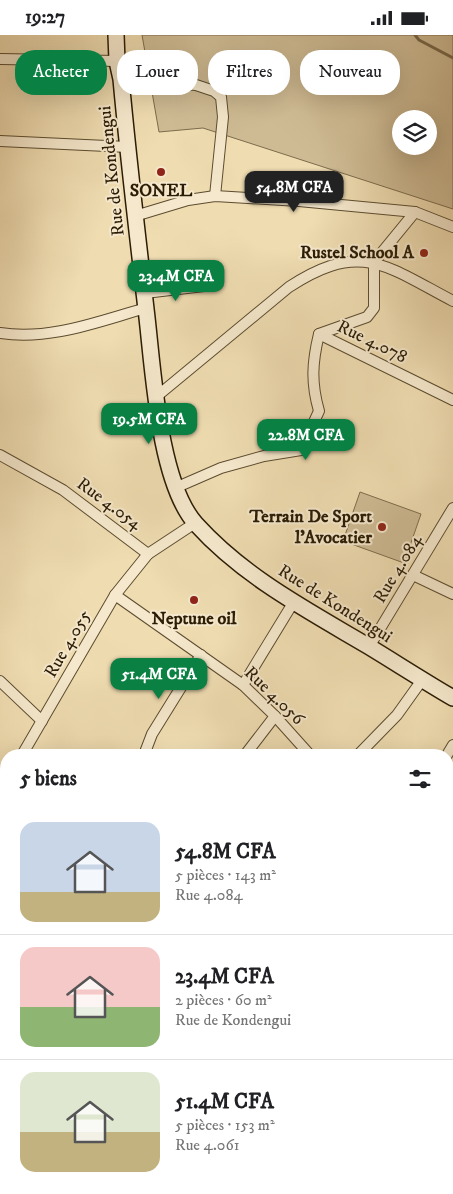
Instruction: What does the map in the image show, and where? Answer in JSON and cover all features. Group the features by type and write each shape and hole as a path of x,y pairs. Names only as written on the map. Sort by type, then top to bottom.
{"main road":[{"name":"Rue de Kondengui","path":"116,35 117,61"},
{"name":"Rue de Kondengui","path":"123,95 156,397 162,434 175,488 183,506 195,523 235,560 292,603 453,698"}],"street":[{"path":"0,59 117,61"},
{"path":"198,86 214,91 221,97 223,117 215,195"},
{"path":"0,141 128,147"},
{"path":"135,216 188,200 215,195 415,212 453,227"},
{"path":"374,262 415,212"},
{"path":"156,397 289,287 310,273 338,263 374,262 392,269 453,301"},
{"name":"Rue 4.078","path":"319,334 367,317 374,308 374,262"},
{"path":"0,333 14,335 49,334 145,301 204,287"},
{"path":"175,488 221,468 264,456 301,450 319,411 314,393 313,357 319,334"},
{"name":"Rue 4.078","path":"319,334 453,400"},
{"name":"Rue 4.054","path":"0,455 63,490 148,554 195,523"},
{"name":"Rue 4.084","path":"369,647 453,508"},
{"name":"Rue 4.055","path":"26,749 115,595 148,554"},
{"path":"413,575 453,594"},
{"name":"Rue 4.056","path":"115,595 243,685 275,716 305,749"},
{"path":"243,685 292,603"},
{"path":"146,749 152,734 201,655"},
{"path":"364,749 397,715 422,680"},
{"path":"0,681 42,721"},
{"path":"250,749 275,716"}],"shaded area":[{"path":"142,35 453,35 453,209 203,128 159,132 153,95 198,95 198,50 145,50"},
{"name":"Terrain De Sport l'Avocatier","path":"360,492 421,514 404,563 343,541"}],"waterway":[{"path":"415,35 419,40 453,58"}],"place":[{"name":"SONEL","path":"161,172"},
{"name":"Rustel School A","path":"424,253"},
{"name":"Terrain De Sport l'Avocatier","path":"382,527"},
{"name":"Neptune oil","path":"194,600"}]}
